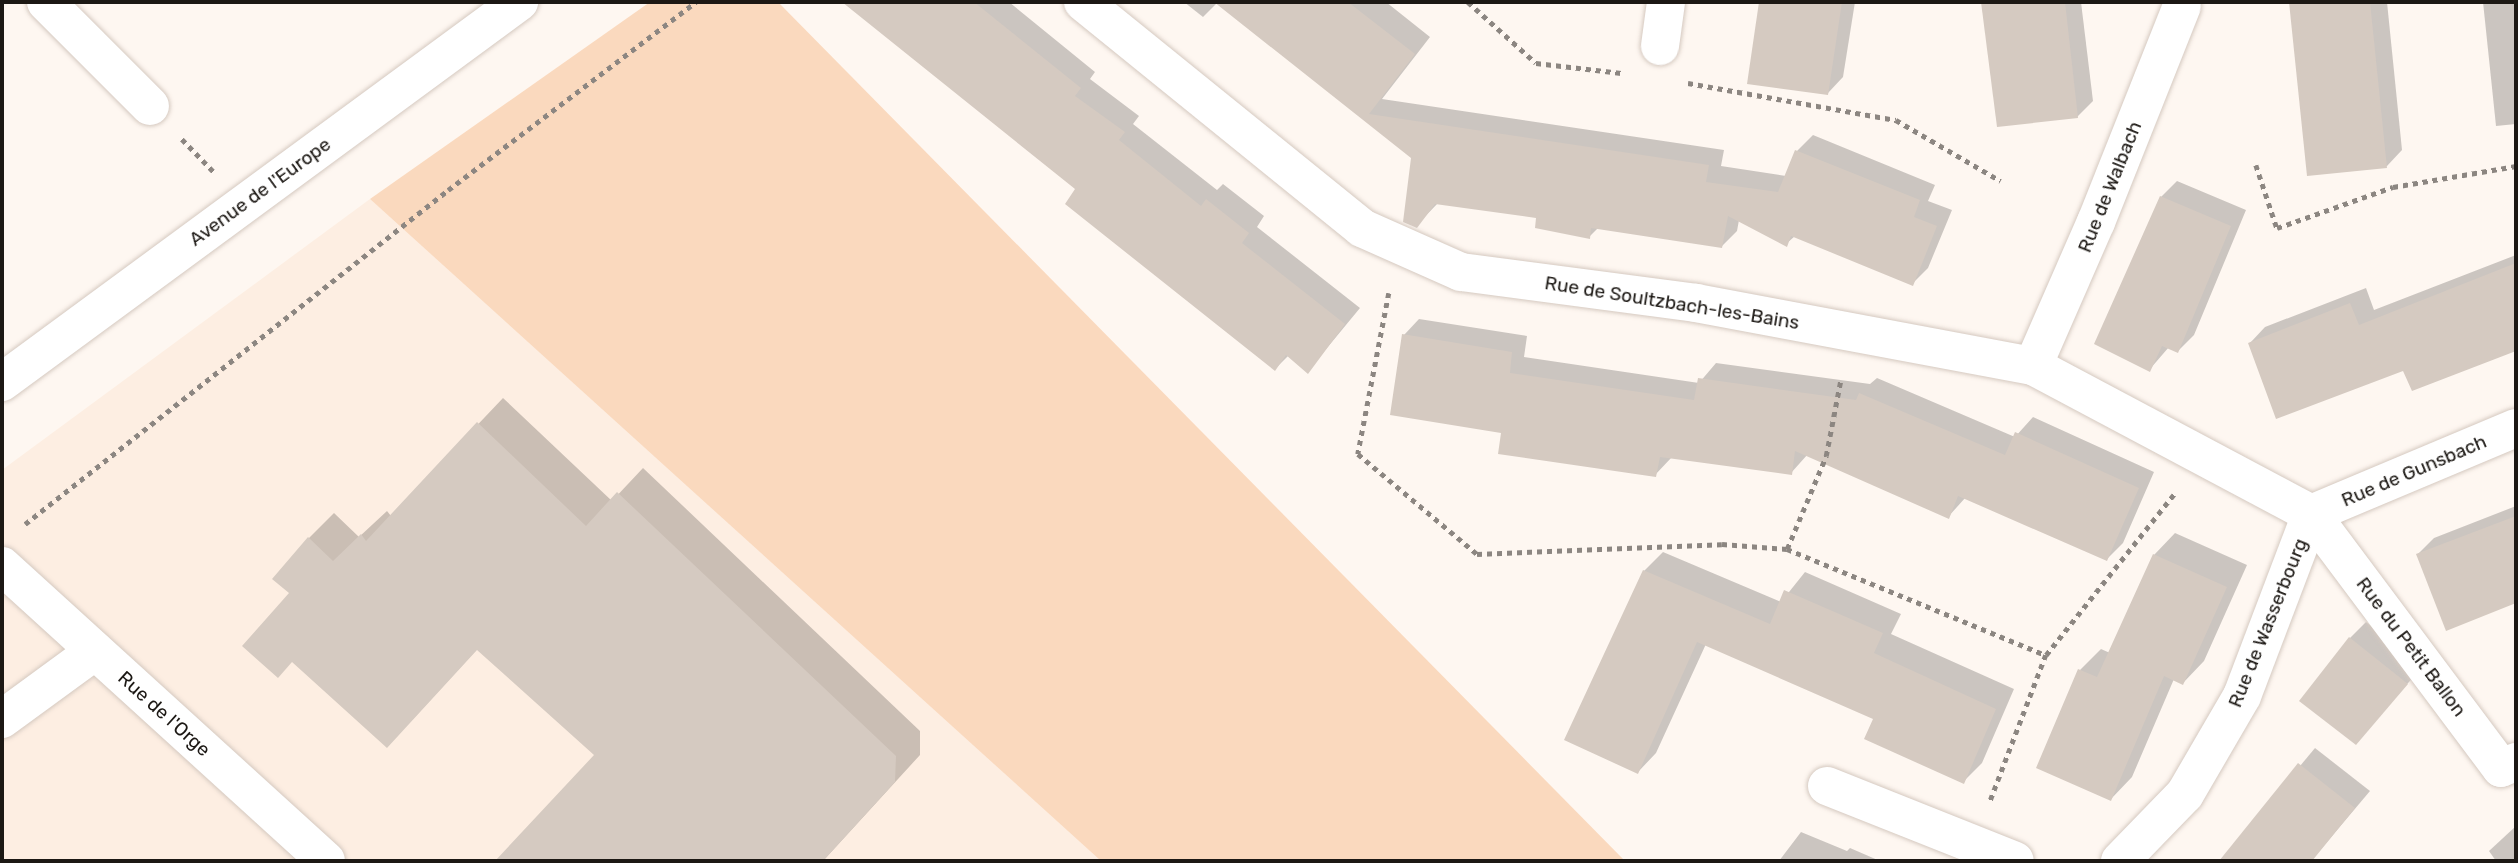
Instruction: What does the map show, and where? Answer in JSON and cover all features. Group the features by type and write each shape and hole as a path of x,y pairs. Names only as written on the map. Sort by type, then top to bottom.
{"street":[{"path":"46,2 150,106"},
{"name":"Avenue de l'Europe","path":"2,382 519,2"},
{"name":"Rue de Soultzbach-les-Bains","path":"1083,2 1362,228 1461,272 1696,303 2033,366 2311,514"},
{"path":"1658,61 1666,2"},
{"name":"Rue de Walbach","path":"2033,366 2096,222 2182,6"},
{"name":"Rue de Gunsbach","path":"2311,514 2516,428"},
{"name":"Rue du Petit Ballon","path":"2311,514 2501,768 2516,762"},
{"name":"Rue de Wasserbourg","path":"2120,861 2185,794 2242,696 2311,514"},
{"name":"Rue de l'Orge","path":"8,550 95,651 326,861"},
{"path":"2,719 95,651"},
{"path":"1827,786 2015,861"}],"path":[{"path":"8,550 448,190 696,2"},
{"path":"1468,2 1536,63 1658,61 1896,120 2001,180"},
{"path":"150,106 245,204"},
{"path":"2256,164 2277,228 2393,187 2516,166"},
{"path":"1398,244 1359,454 1477,554 1722,544 1787,550 2046,655"},
{"path":"1787,550 1826,456 1850,331"},
{"path":"1974,844 2046,655 2203,458"}],"shaded area":[{"path":"650,2 778,2 1625,861 1101,861 370,199"},
{"path":"370,199 1101,861 2,861 2,470"}],"building":[{"path":"842,2 974,2 1081,88 1075,96 1125,132 1119,140 1201,206 1206,199 1249,233 1242,243 1345,324 1308,374 1286,355 1275,371 1065,204 1075,189"},
{"path":"1214,2 1348,2 1415,54 1369,114 1709,165 1706,182 1778,192 1795,150 1920,200 1914,217 1937,226 1913,286 1791,236 1787,247 1728,216 1722,248 1591,228 1590,239 1535,228 1536,218 1435,204 1417,228 1403,222 1411,158"},
{"path":"1759,2 1842,2 1828,95 1747,84"},
{"path":"1981,2 2065,2 2078,118 1997,127"},
{"path":"2289,2 2370,2 2387,168 2307,176"},
{"path":"2160,196 2231,226 2178,353 2162,346 2150,372 2094,344"},
{"path":"2516,263 2516,351 2412,391 2403,371 2276,419 2248,343 2350,303 2359,325"},
{"path":"1402,334 1512,352 1510,373 1694,400 1698,378 1856,400 1859,393 2005,455 2015,432 2139,488 2107,561 1958,496 1949,519 1795,451 1792,475 1660,457 1656,477 1498,454 1501,433 1390,415"},
{"path":"477,422 586,526 617,492 896,756 895,782 823,861 495,861 594,755 477,650 387,748 292,662 278,678 242,646 289,593 272,579 308,537 333,561 361,534 366,541"},
{"path":"2516,516 2516,603 2446,631 2416,554"},
{"path":"2153,554 2227,587 2183,685 2164,676 2111,801 2036,768 2078,669 2097,677"},
{"path":"1643,570 1770,624 1784,590 1883,633 1874,653 1996,709 1964,784 1864,739 1873,719 1697,642 1638,774 1564,740"},
{"path":"2349,637 2408,684 2356,745 2299,701"},
{"path":"2298,763 2355,808 2312,861 2219,861"}]}
